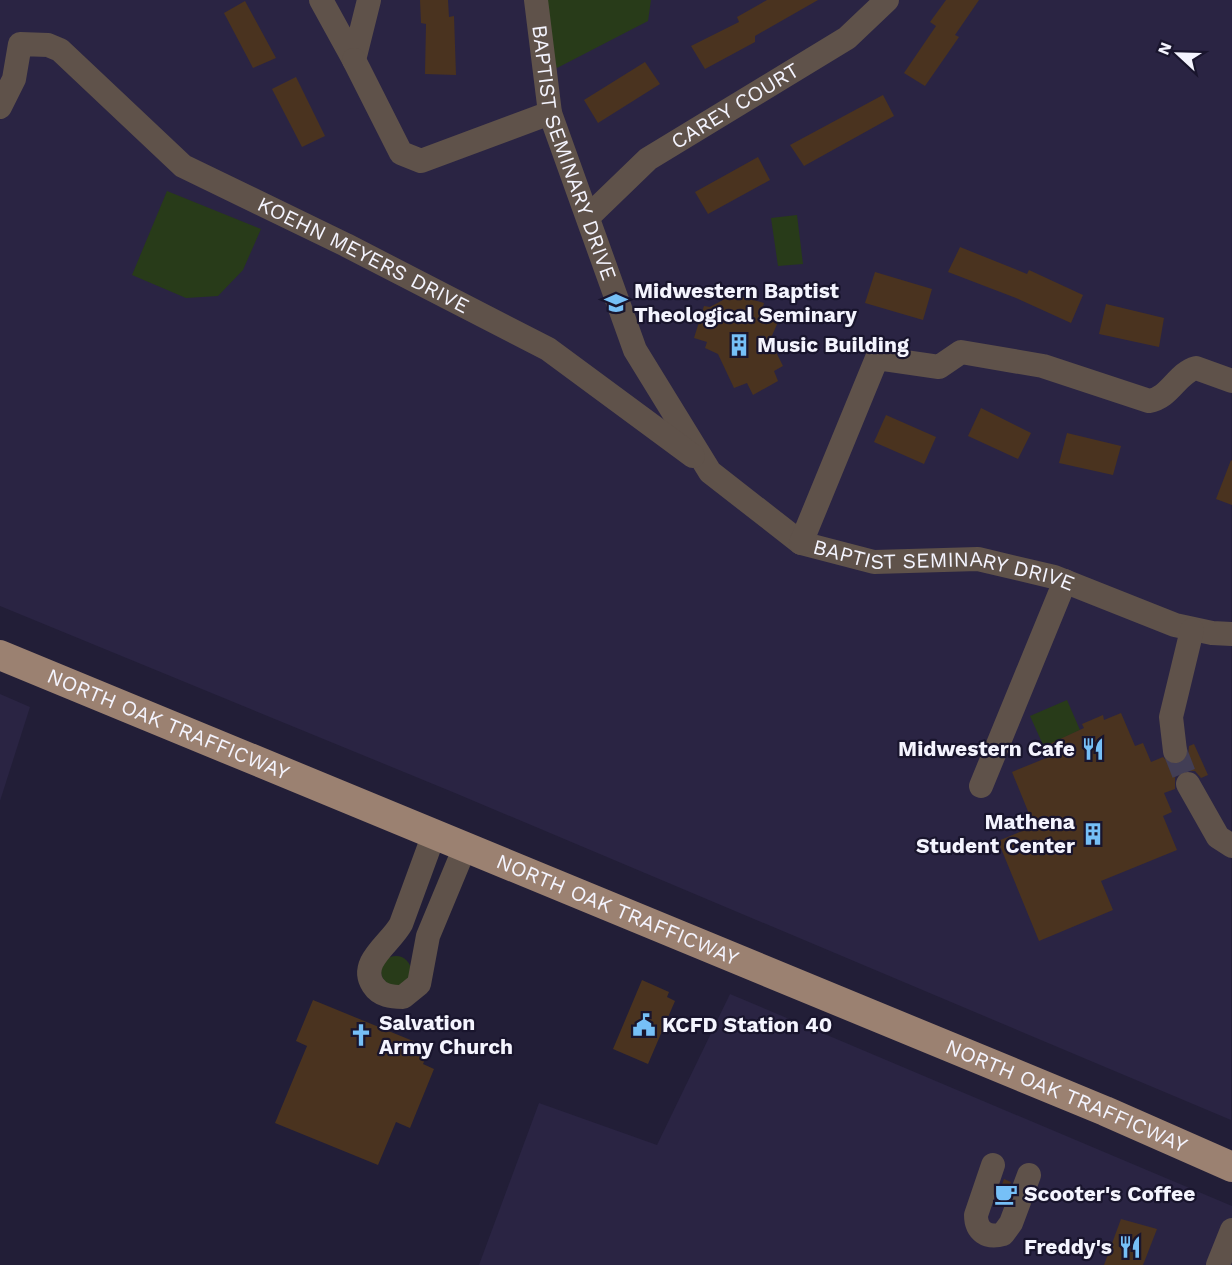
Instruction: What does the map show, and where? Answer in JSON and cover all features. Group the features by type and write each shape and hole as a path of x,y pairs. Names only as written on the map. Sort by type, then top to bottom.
{"main road":[{"name":"NORTH OAK TRAFFICWAY","path":"0,655 1105,1111 1232,1167"}],"street":[{"path":"321,0 401,153 422,161 550,113"},
{"path":"354,60 369,0"},
{"name":"BAPTIST SEMINARY DRIVE","path":"536,0 550,113 589,216 635,350 710,472 801,543 874,562 978,559 1065,581 1192,630 1232,634"},
{"name":"CAREY COURT","path":"589,216 648,159 847,38 887,0"},
{"name":"KOEHN MEYERS DRIVE","path":"0,107 14,79 20,44 48,45 60,50 183,166 345,245 548,350 682,446 710,472"},
{"path":"801,543 877,358 939,367 961,352 1043,366 1149,401 1166,393 1190,369 1196,368 1232,381"},
{"path":"981,786 1065,581"},
{"path":"1175,752 1171,717 1192,630"},
{"path":"1188,784 1218,837 1232,846"},
{"path":"434,834 401,924 370,965 369,976 374,988 382,994 403,997 419,984 428,936 465,847"},
{"path":"993,1164 976,1215 976,1224 980,1231 990,1235 1003,1234 1011,1223 1029,1175"},
{"path":"1218,1265 1232,1230"}],"shaded area":[{"name":"Midwestern Baptist Theological Seminary","path":"0,0 1232,0 1231,1120 455,793 0,606"},
{"path":"0,694 30,707 0,801"},
{"path":"730,994 1232,1206 1232,1265 479,1265 539,1103 657,1145"}],"green space":[{"path":"546,0 651,0 648,21 557,68 550,58"},
{"path":"167,191 261,229 243,270 218,296 186,298 132,275"},
{"path":"797,215 803,264 778,266 771,218"},
{"path":"1067,700 1080,730 1044,747 1030,716"},
{"path":"396,956 407,960 411,971 407,982 396,986 385,982 381,971 385,960"}],"building":[{"path":"420,0 448,0 449,17 454,16 456,75 425,74 426,24 421,23"},
{"path":"767,0 818,0 755,36 755,42 705,69 691,46 739,22 737,17"},
{"path":"946,0 979,0 955,35 959,37 925,86 904,73 936,26 930,22"},
{"path":"245,1 276,58 253,68 224,13"},
{"path":"645,62 660,84 598,123 584,100"},
{"path":"296,77 325,136 302,147 272,89"},
{"path":"883,95 894,116 804,166 790,145"},
{"path":"758,157 770,180 708,214 695,192"},
{"path":"960,247 1027,274 1029,270 1083,295 1071,323 1016,298 948,272"},
{"path":"875,272 932,289 923,320 865,303"},
{"name":"Music Building","path":"734,294 764,303 761,314 778,322 770,340 783,366 774,371 778,381 753,395 747,383 734,388 718,354 705,348 707,342 694,338 704,306 710,307"},
{"path":"1106,304 1164,318 1159,347 1099,334"},
{"path":"981,408 1031,433 1018,459 968,436"},
{"path":"886,415 936,437 924,464 874,442"},
{"path":"1067,433 1121,446 1113,475 1059,463"},
{"path":"1232,461 1232,505 1216,499"},
{"name":"Mathena Student Center","path":"1121,713 1135,746 1143,743 1151,762 1163,757 1170,764 1183,763 1188,756 1189,746 1194,744 1208,775 1201,778 1195,771 1182,771 1175,777 1175,789 1164,793 1172,812 1163,816 1177,850 1101,881 1113,910 1039,941 998,841 1034,826 1012,772 1051,756 1047,745 1084,728 1082,724 1103,715 1104,720"},
{"name":"KCFD Station 40","path":"642,980 669,992 667,997 675,1001 648,1064 613,1049"},
{"path":"313,1000 430,1048 423,1064 434,1069 410,1128 396,1122 378,1165 275,1123 307,1046 296,1041"},
{"path":"1004,1179 1011,1182 1002,1207 995,1204"},
{"name":"Freddy's","path":"1121,1219 1157,1229 1143,1265 1104,1265"}],"tunnel":[{"path":"1175,751 1188,784"}],"place":[{"name":"Midwestern Baptist Theological Seminary","path":"616,303"},
{"name":"Music Building","path":"739,345"},
{"name":"Midwestern Cafe","path":"1093,749"},
{"name":"Mathena Student Center","path":"1093,834"},
{"name":"KCFD Station 40","path":"644,1025"},
{"name":"Salvation Army Church","path":"361,1035"},
{"name":"Scooter's Coffee","path":"1006,1194"},
{"name":"Freddy's","path":"1130,1247"}]}
